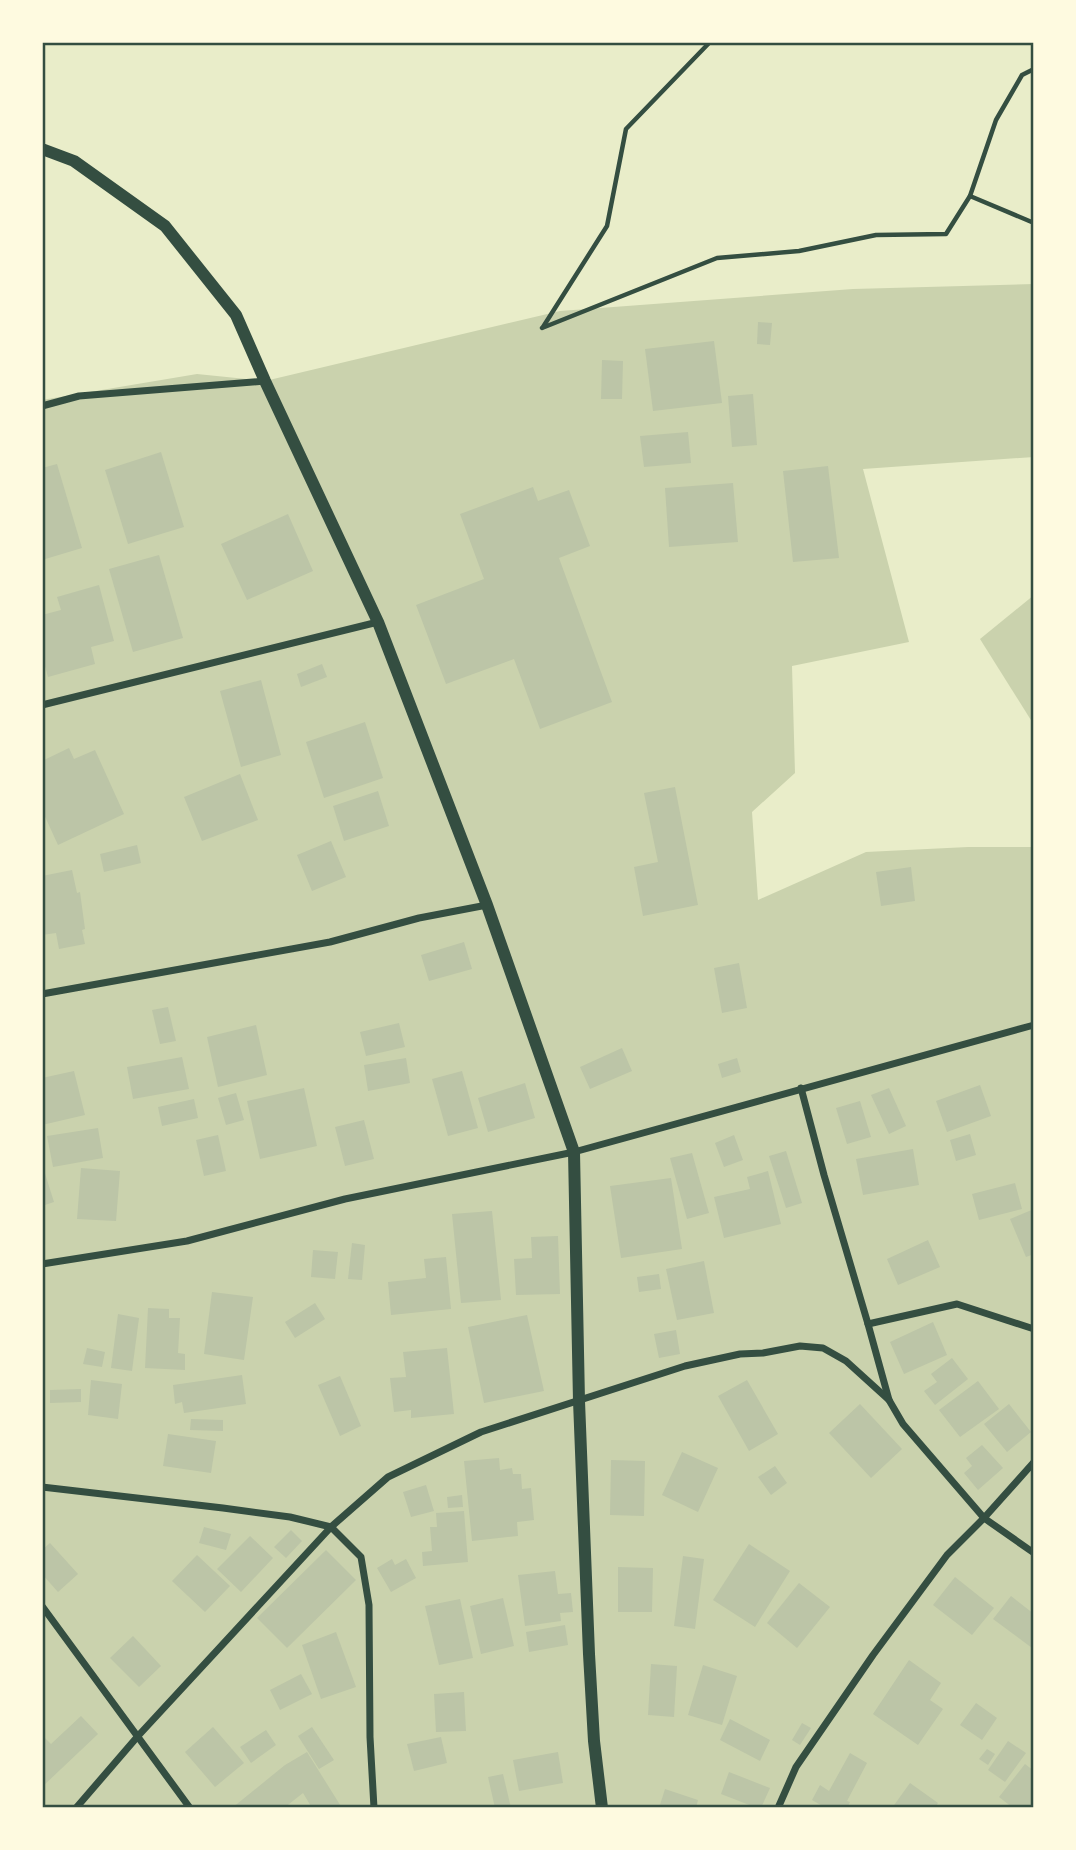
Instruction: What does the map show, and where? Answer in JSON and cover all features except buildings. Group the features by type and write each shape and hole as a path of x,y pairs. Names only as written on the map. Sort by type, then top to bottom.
{"street":[{"path":"42,149 74,161 165,226 236,316 379,622 487,905 574,1152 579,1401 589,1666 602,1808"},
{"path":"42,406 79,396 265,381"},
{"path":"42,705 379,622"},
{"path":"42,994 330,942 419,918 487,905"},
{"path":"42,1264 187,1241 345,1199 574,1152 1034,1025"},
{"path":"802,1088 888,1400"},
{"path":"868,1324 957,1304 1034,1329"},
{"path":"76,1808 138,1736 331,1527 388,1477 481,1432 685,1366 740,1354 800,1346 823,1348 846,1361 888,1400 903,1424 984,1518 1034,1553"},
{"path":"778,1808 796,1767 873,1655 947,1555 1034,1462"},
{"path":"42,1487 223,1507 290,1517 331,1527 361,1557 369,1605 370,1737 374,1808"},
{"path":"42,1606 190,1808"}],"path":[{"path":"710,42 626,129 607,226 542,328 717,258 799,251 876,235 946,234 970,196 996,120 1022,75 1034,69"},
{"path":"970,196 1034,223"}],"green space":[{"path":"1034,284 1034,457 863,469 909,642 792,666 795,773 752,812 758,900 866,852 1034,847 1034,1808 42,1808 42,400 197,374 265,381 560,311 853,289"},
{"path":"1034,595 1034,725 980,639"}]}
